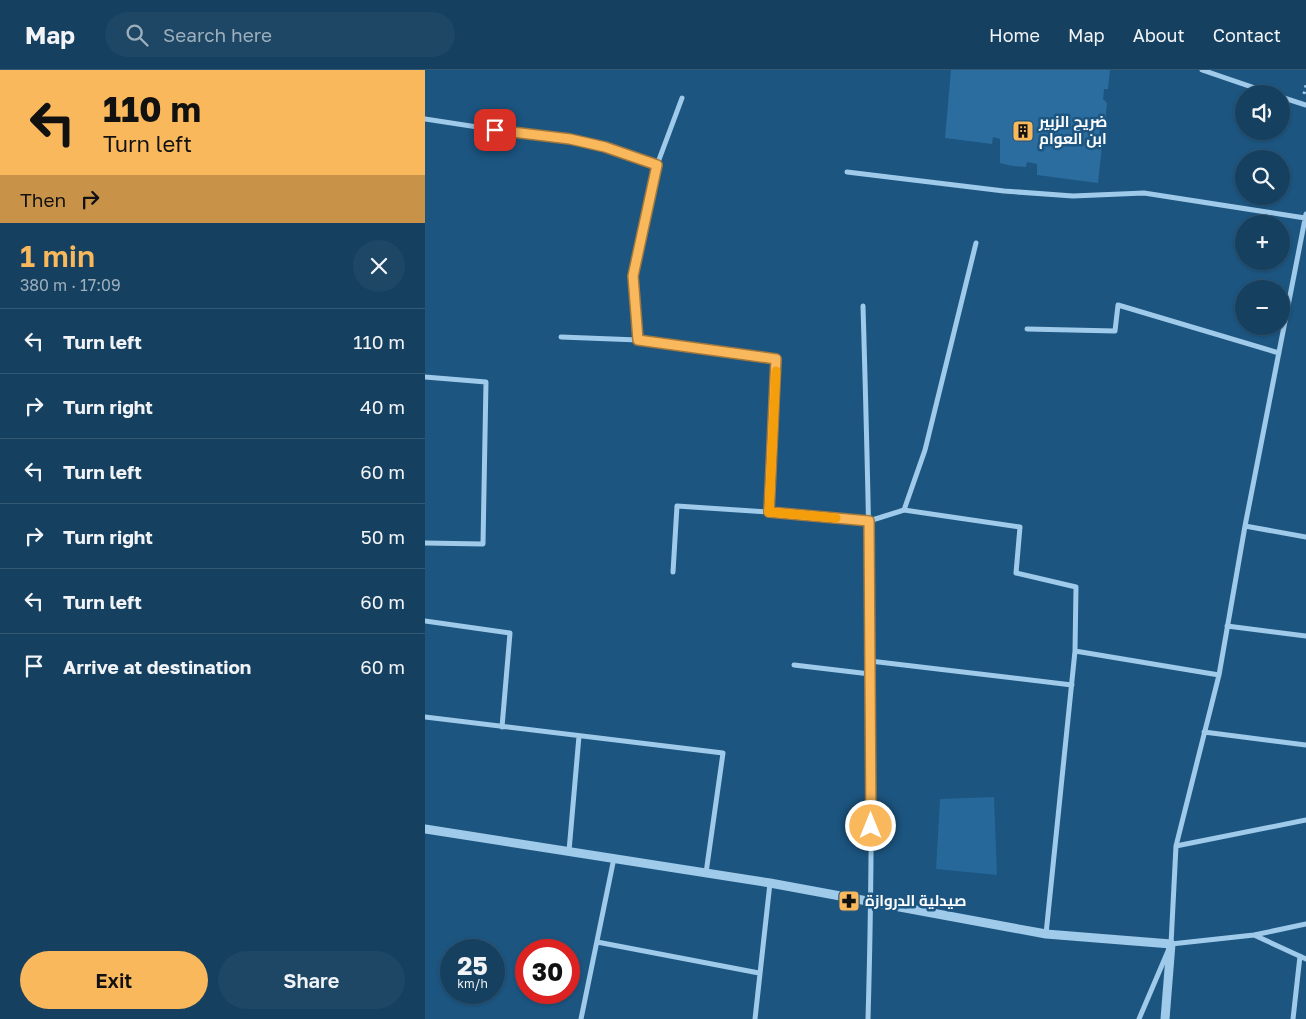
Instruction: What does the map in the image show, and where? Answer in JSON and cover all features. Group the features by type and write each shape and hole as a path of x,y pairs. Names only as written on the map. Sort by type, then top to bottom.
{"street":[{"path":"1202,70 1246,85"},
{"path":"638,340 633,276 657,165 682,98"},
{"path":"1290,100 1306,105"},
{"path":"425,119 530,135 570,139 605,147 657,165"},
{"path":"847,172 1004,191 1073,196 1144,193 1305,216 1245,526 1219,675 1177,846 1165,1019"},
{"path":"904,510 925,450 976,243"},
{"path":"1300,245 1306,246"},
{"path":"1027,329 1115,331 1119,305 1279,353"},
{"path":"863,306 869,521 872,902 868,1019"},
{"path":"561,337 638,340 776,359 769,512"},
{"path":"425,377 486,382 483,544 425,543"},
{"path":"673,572 677,506 869,521 904,510 1020,527 1016,573 1076,588 1075,651 1046,934"},
{"path":"1245,526 1306,537"},
{"path":"425,621 510,633 502,727"},
{"path":"1227,626 1306,636"},
{"path":"1075,651 1219,675"},
{"path":"870,661 1071,684"},
{"path":"794,665 870,674"},
{"path":"425,718 723,753 705,873"},
{"path":"1205,732 1306,745"},
{"path":"569,851 579,736"},
{"path":"1177,846 1306,820"},
{"path":"425,829 770,882 1046,934 1171,944 1254,935 1306,924"},
{"path":"581,1019 614,858"},
{"path":"755,1019 770,882"},
{"path":"1254,935 1306,959"},
{"path":"597,942 759,973"},
{"path":"1139,1019 1171,944"},
{"path":"1293,1019 1300,956"}],"shaded area":[{"path":"994,797 997,875 936,869 940,799"}],"building":[{"name":"ضريح الزبير ابن العوام","path":"951,70 1110,70 1108,89 1104,89 1103,99 1107,103 1105,124 1100,126 1099,136 1103,137 1098,183 1037,175 1037,164 1027,162 1026,167 1000,163 1000,139 993,137 992,144 945,138"}],"slow traffic":[{"path":"776,371 769,512 836,518"}],"place":[{"name":"ضريح الزبير ابن العوام","path":"1023,131"},
{"name":"صيدلية الدروازة","path":"849,901"}],"route":[{"path":"495,130 570,139 605,147 657,165 633,276 638,340 776,359 769,512 869,521 871,826"}]}
